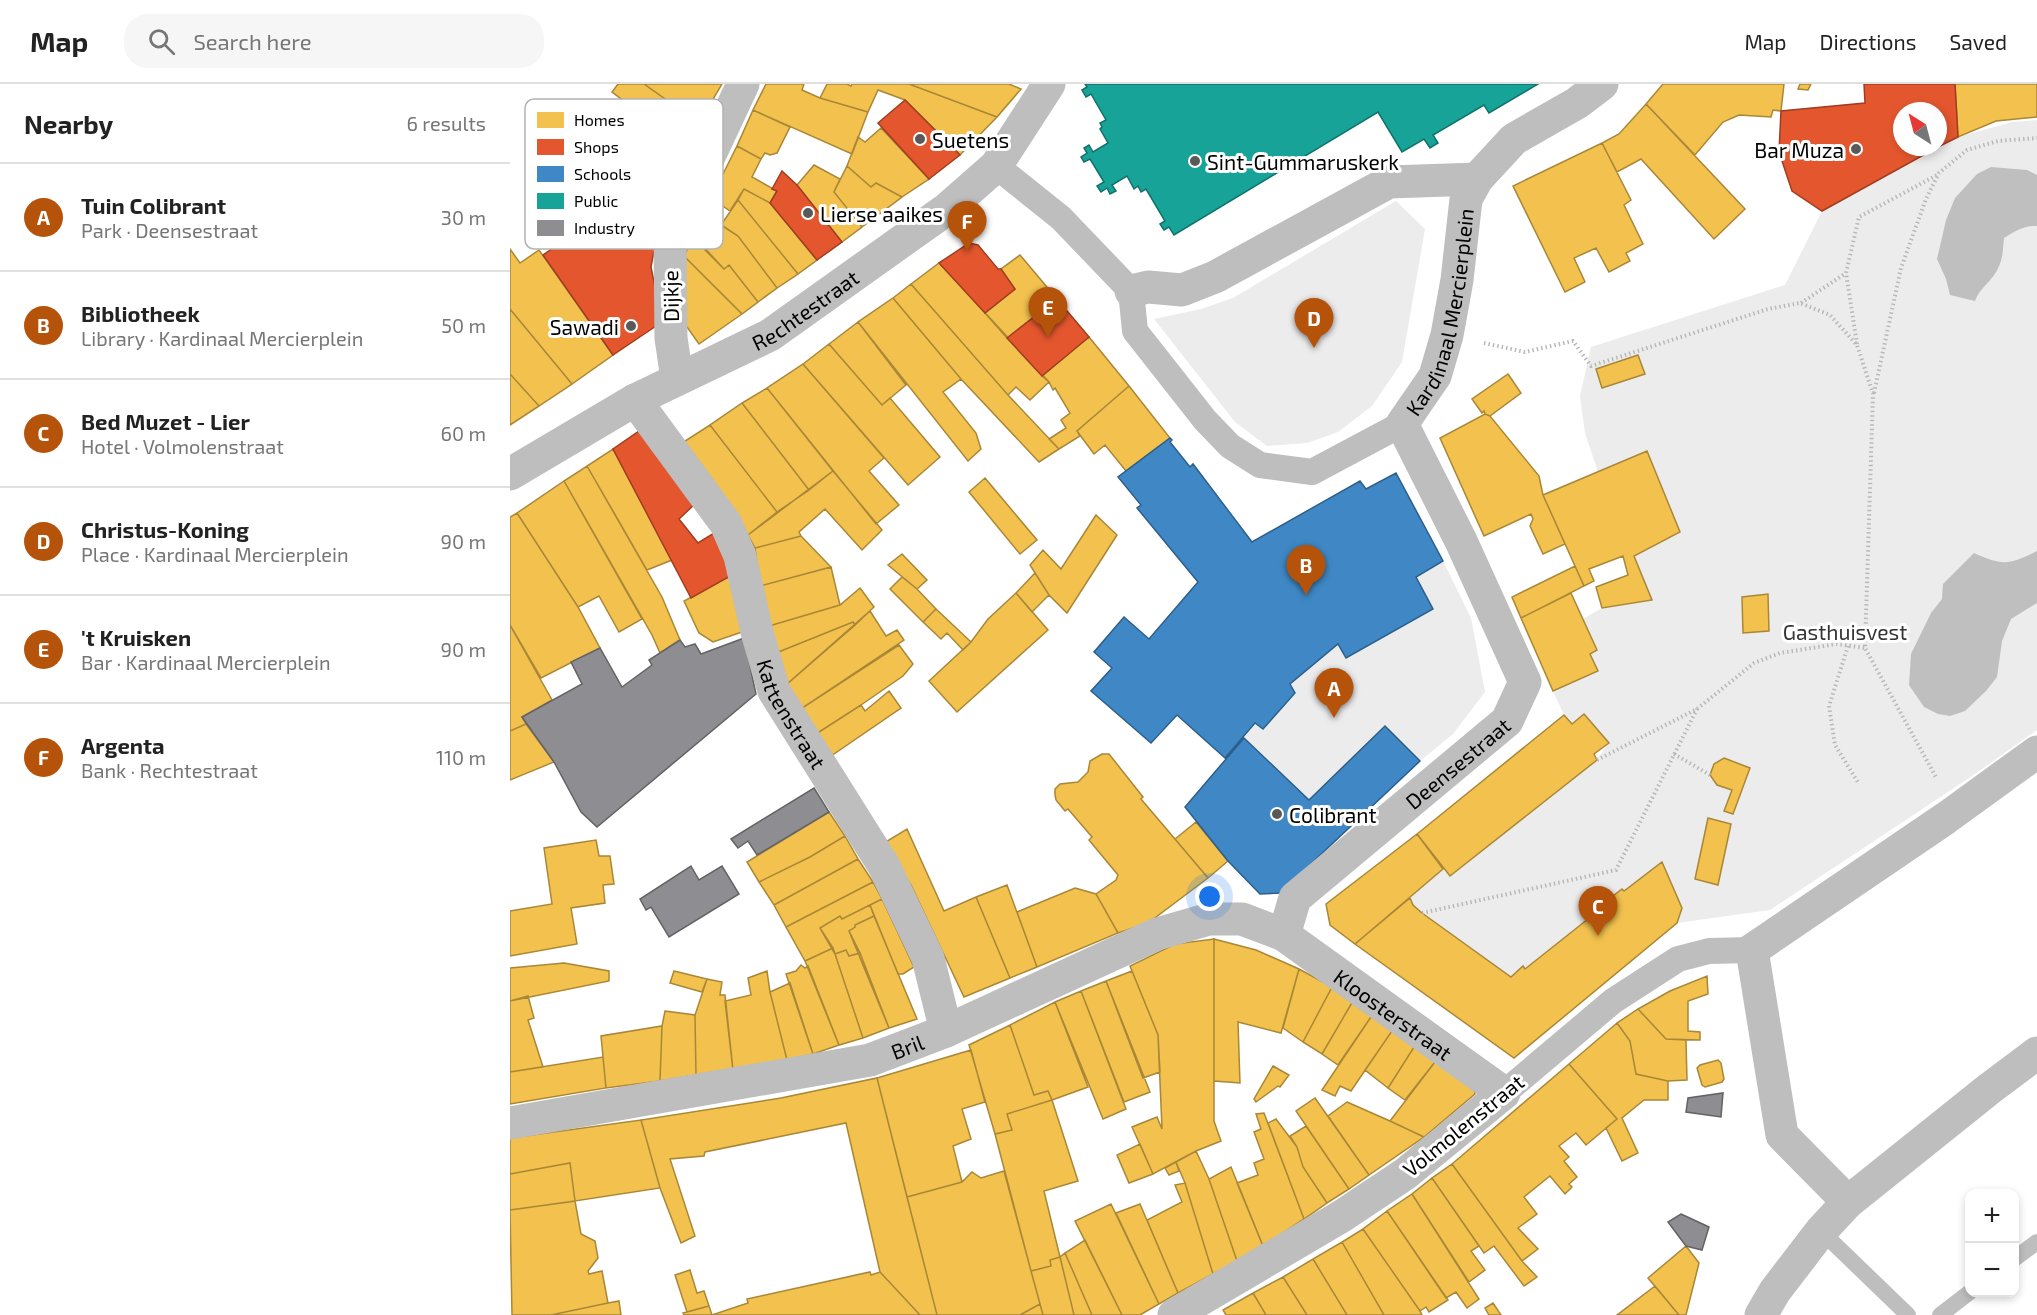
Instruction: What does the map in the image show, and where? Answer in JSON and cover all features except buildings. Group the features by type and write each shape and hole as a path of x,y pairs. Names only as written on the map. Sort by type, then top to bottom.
{"street":[{"name":"Dijkje","path":"723,127 743,84"},
{"name":"Rechtestraat","path":"510,474 635,400 770,335 947,209 996,166 1049,84"},
{"name":"Kardinaal Mercierplein","path":"1477,179 1389,182 1215,276 1182,290 1148,286 1131,291 1135,331 1205,420 1230,446 1260,465 1312,472 1402,424 1435,376 1447,335 1457,280 1466,199 1477,179 1514,139 1577,103 1602,84"},
{"path":"996,166 1060,218 1131,291"},
{"name":"Dijkje","path":"670,249 671,338 677,379"},
{"name":"Kattenstraat","path":"635,400 726,524 740,556 757,632 774,691 884,866 928,958 946,1031"},
{"name":"Deensestraat","path":"1284,935 1295,898 1507,722 1525,682 1461,541 1402,424"},
{"path":"1848,1202 1782,1135 1752,950 2037,752"},
{"name":"Bril","path":"510,1123 870,1060 946,1031 1157,934 1209,919 1242,919 1284,935"},
{"name":"Kloosterstraat","path":"1284,935 1504,1093"},
{"name":"Volmolenstraat","path":"1174,1315 1322,1228 1378,1192 1424,1159 1613,1001 1678,959 1709,951 1752,950"},
{"path":"1761,1315 1775,1291 1821,1231 1848,1202 2037,1053"}],"lane":[{"path":"1821,1231 1908,1315"},
{"path":"2019,1255 2037,1242"},
{"path":"1940,1315 1965,1297"}],"path":[{"path":"1874,394 1857,345 1846,273 1859,216 1939,173 1967,150 1998,141 2037,138"},
{"path":"1939,173 1926,199 1901,268 1874,394 1865,648 1955,811"},
{"path":"1447,335 1525,352 1573,341 1591,366 1768,309 1800,303 1846,273"},
{"path":"1800,303 1830,315 1857,345"},
{"path":"1597,760 1696,709 1754,663 1780,653 1837,644 1865,648"},
{"path":"1848,646 1829,706 1835,745 1859,784"},
{"path":"1422,913 1616,870 1696,709"},
{"path":"1674,754 1710,775"}],"green space":[{"name":"Gasthuisvest","path":"2037,120 2037,730 1770,910 1677,923 1682,908 1661,862 1624,891 1622,889 1525,969 1523,967 1511,977 1422,913 1413,905 1410,898 1443,869 1450,876 1597,760 1608,743 1584,714 1572,724 1564,715 1553,691 1590,654 1597,650 1583,619 1602,608 1652,600 1634,556 1680,532 1647,452 1598,472 1585,433 1580,396 1591,347 1785,285 1822,211 1923,156 1947,156 1947,143 1958,137 2012,122"},
{"path":"1396,201 1425,229 1402,362 1372,406 1338,432 1307,443 1267,446 1235,422 1154,319 1201,309 1233,298"},
{"path":"1443,561 1471,618 1485,692 1453,734 1420,761 1385,726 1309,800 1244,738 1255,723 1263,729 1295,694 1290,684 1338,644 1347,658 1433,609 1416,577"}],"shaded area":[{"path":"1991,167 2027,170 2037,175 2037,226 2024,228 2004,238 1997,271 1975,301 1950,295 1937,259 1946,220 1955,198 1977,174"},
{"path":"2037,551 2037,603 2011,619 2002,641 1997,677 1965,711 1950,716 1938,714 1924,707 1909,685 1911,654 1931,613 1942,599 1943,584 1974,553 1999,562 2006,562"}],"place":[{"name":"Suetens","path":"920,139"},
{"name":"Bar Muza","path":"1856,149"},
{"name":"Sint-Gummaruskerk","path":"1195,161"},
{"name":"Lierse aaikes","path":"808,213"},
{"name":"Argenta","path":"967,251"},
{"name":"Sawadi","path":"631,326"},
{"name":"'t Kruisken","path":"1048,337"},
{"name":"Christus-Koning","path":"1314,348"},
{"name":"Bibliotheek","path":"1306,595"},
{"name":"Tuin Colibrant","path":"1334,718"},
{"name":"Colibrant","path":"1277,814"},
{"name":"Bed Muzet - Lier","path":"1598,936"}]}
